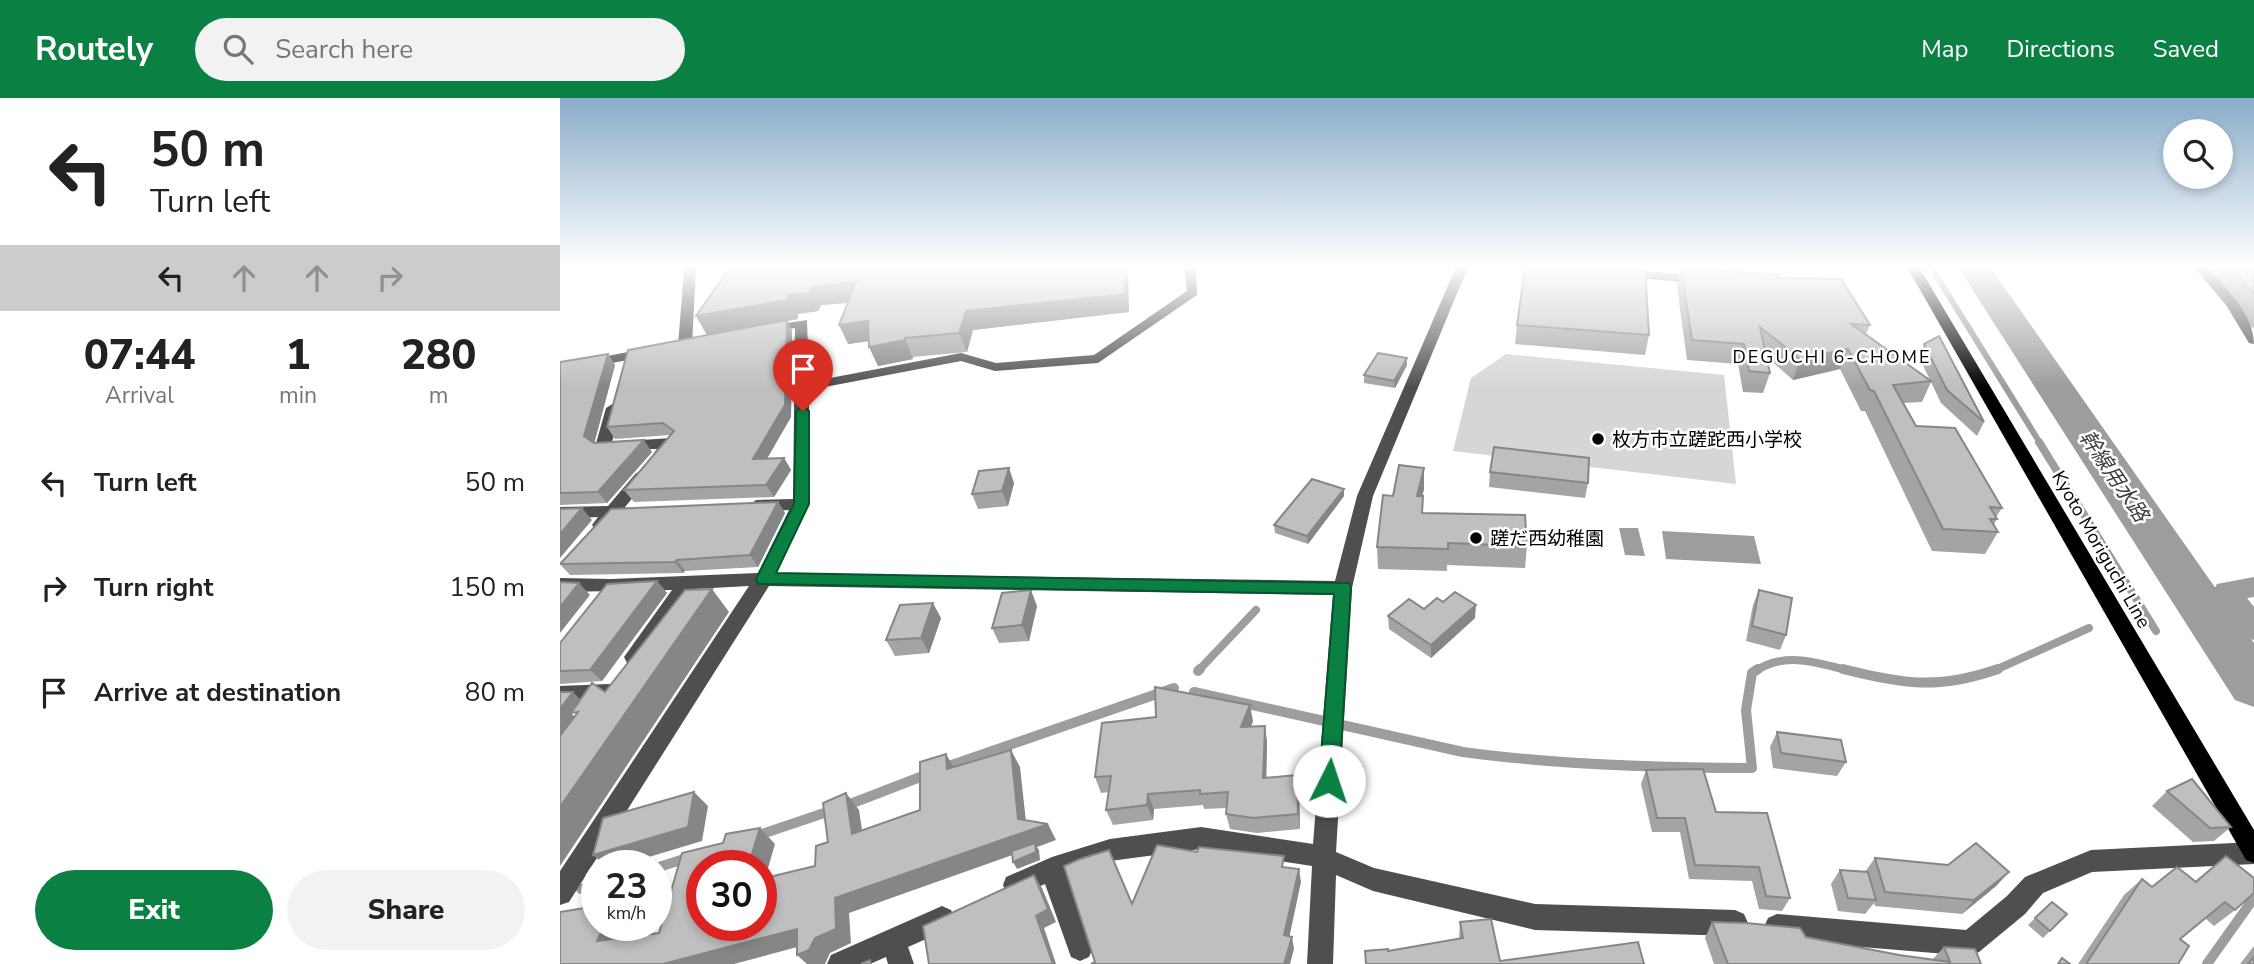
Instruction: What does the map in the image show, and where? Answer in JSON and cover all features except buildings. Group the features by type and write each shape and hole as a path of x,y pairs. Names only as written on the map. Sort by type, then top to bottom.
{"main road":[{"name":"Kyoto Moriguchi Line","path":"1937,307 2254,852"}],"street":[{"path":"560,369 626,363 680,346 685,307"},
{"path":"803,387 961,357 995,367 1098,359 1171,307"},
{"path":"1320,964 1324,858 1343,588 1365,496 1445,307"},
{"path":"2234,307 2254,340"},
{"path":"560,893 764,579 801,504 802,323 750,333"},
{"path":"586,542 671,443 603,447 617,395"},
{"path":"734,507 801,504"},
{"path":"560,513 640,510"},
{"path":"560,585 611,586 764,579 1343,588"},
{"path":"593,714 687,583"},
{"path":"594,608 611,586"},
{"path":"560,694 617,681"},
{"path":"991,897 1052,869 1110,850 1201,838 1300,852 1324,858 1373,879 1535,917 1738,923 1970,943 2016,905 2034,885 2091,861 2254,852"},
{"path":"1052,869 1080,948"},
{"path":"840,964 897,953 967,908"}],"shaded area":[{"path":"1506,354 1724,375 1736,484 1453,451 1471,378"},
{"path":"1619,528 1638,528 1645,556 1625,555"},
{"path":"1662,531 1754,536 1761,564 1666,559"}],"waterway":[{"path":"1956,307 2040,443"},
{"name":"幹線用水路","path":"2001,307 2254,685"},
{"path":"2243,307 2254,322"},
{"path":"2039,442 2156,631"},
{"path":"2254,587 2227,591 2254,629"},
{"path":"1200,669 1198,671 1256,610"},
{"path":"1996,670 2089,628"},
{"path":"1756,671 1778,661 1790,660 1814,662 1850,671"},
{"path":"1194,692 1463,752 1607,765 1752,768 1746,710 1752,673 1758,669"},
{"path":"1843,669 1920,682 1957,680 1996,670"},
{"path":"943,768 1174,688"},
{"path":"845,806 928,774"},
{"path":"756,836 833,810"},
{"path":"672,863 686,858"},
{"path":"2207,964 2254,898"}],"place":[{"name":"枚方市立蹉跎西小学校","path":"1598,439"},
{"name":"蹉だ西幼稚園","path":"1476,538"}],"district":[{"name":"DEGUCHI 6-CHOME","path":"1832,357"}],"route":[{"path":"803,411 801,504 764,579 1343,588 1329,781"}]}
